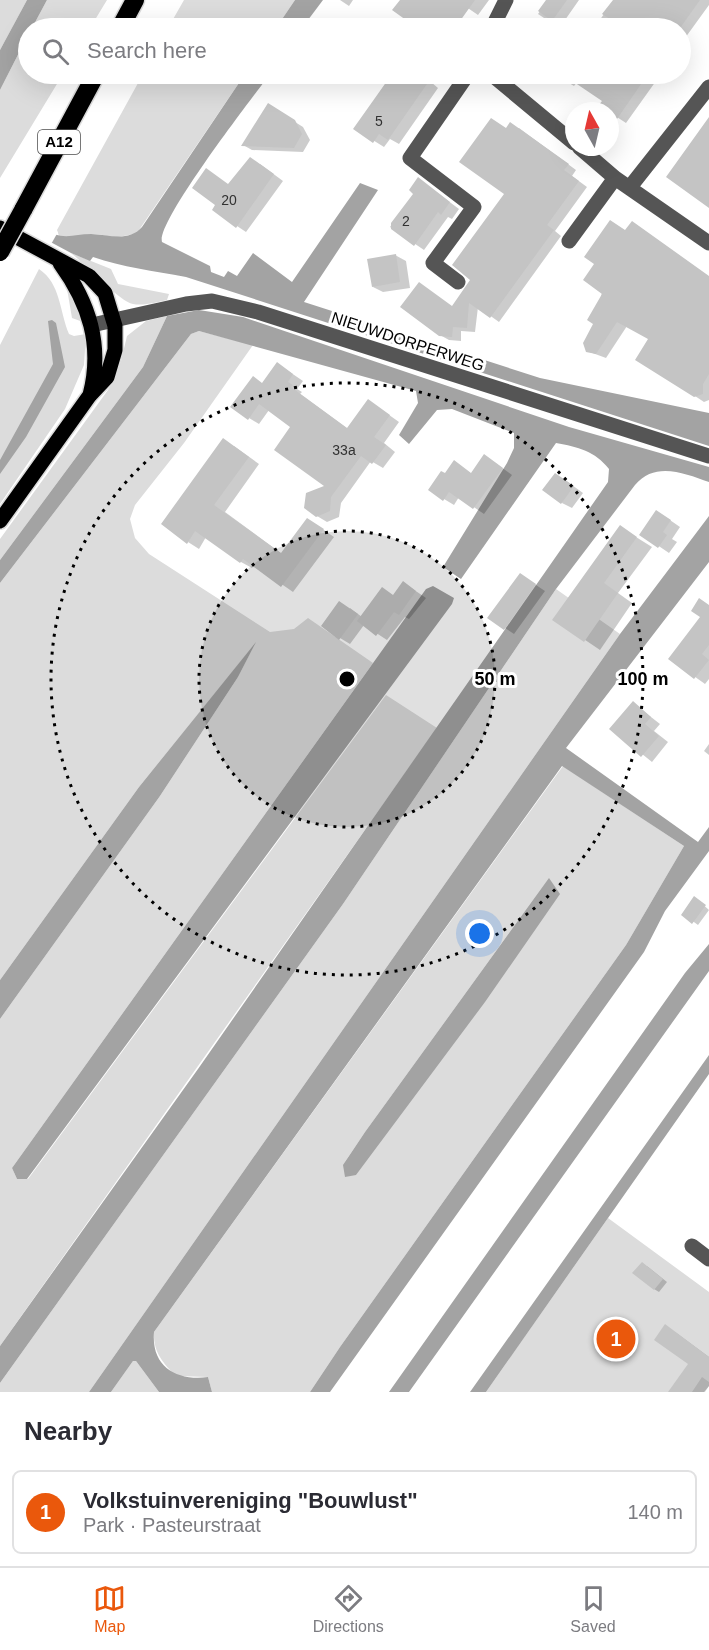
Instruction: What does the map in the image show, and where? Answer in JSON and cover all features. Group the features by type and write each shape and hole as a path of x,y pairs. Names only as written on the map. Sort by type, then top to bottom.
{"highway":[{"path":"125,18 135,0"},
{"name":"A12","path":"0,252 91,84"}],"main road":[{"path":"0,228 93,279 108,300 116,338 113,362 105,380 90,394 0,521"},
{"path":"57,259 81,293 92,325 95,371 90,394"}],"street":[{"path":"497,18 506,0"},
{"path":"458,282 433,263 474,207 410,158 461,84"},
{"path":"503,84 565,136"},
{"path":"630,187 709,87"},
{"path":"589,156 615,178 709,243"},
{"path":"569,241 615,178"},
{"name":"NIEUWDORPERWEG","path":"92,325 212,301 247,309 709,456"},
{"path":"692,1246 709,1259"}],"shaded area":[{"path":"0,0 27,0 0,50"},
{"path":"27,0 47,0 37,18 18,18 18,55 0,90 0,50"},
{"path":"47,0 107,0 96,18 37,18"},
{"path":"184,0 295,0 283,18 174,18"},
{"path":"295,0 323,0 310,18 283,18"},
{"path":"18,55 18,84 57,84 0,178 0,90"},
{"path":"137,84 238,84 139,230 134,234 108,239 109,237 96,234 59,236 57,230"},
{"path":"238,84 263,84 189,186 164,230 162,242 210,266 211,272 224,277 228,271 237,276 253,253 292,282 360,183 378,190 304,302 540,378 709,413 709,446 186,277 93,257 90,261 0,215 0,205 40,228 63,236 91,234 124,236 142,227"},
{"path":"71,253 111,269 118,284 169,294 167,300 150,304 127,302"},
{"path":"39,269 52,282 56,290 69,334 74,336 86,334 84,365 65,409 0,504 0,345"},
{"path":"66,283 71,290 83,322 72,318"},
{"path":"199,310 243,317 569,427 709,467 709,482 690,475 661,471 651,473 635,485 556,589 343,904 0,1383 0,1346 198,1069 608,482 609,469 598,458 579,448 556,443 461,579 443,567 507,463 514,448 514,433 452,409 437,410 409,444 399,435 418,403 416,391 199,331 191,334 0,583 0,560 143,367 167,316"},
{"path":"167,316 143,367 0,560 0,539 108,390 121,361 127,336 146,321"},
{"path":"52,320 56,323 65,367 26,437 0,474 0,460 53,364 48,321"},
{"path":"199,331 253,345 184,443 135,505 130,519 135,538 149,554 270,632 294,629 308,618 373,663 12,1168 17,1179 28,1179 386,695 437,728 0,1346 0,1019 160,796 238,677 254,645 139,787 0,980 0,583 191,334"},
{"path":"709,516 709,562 566,748 698,842 709,827 709,851 665,911 644,952 330,1392 310,1392 626,945 684,846 562,766 154,1332 154,1344 162,1363 176,1374 186,1377 208,1377 212,1392 159,1392 136,1361 133,1361 111,1392 89,1392 620,634"},
{"path":"433,586 454,598 452,604 27,1179 17,1179 12,1168 426,589"},
{"path":"556,589 620,634 89,1392 0,1392 0,1383 343,904"},
{"path":"256,642 238,677 160,796 0,1019 0,980 139,787"},
{"path":"563,766 684,846 626,945 310,1392 212,1392 208,1377 176,1376 171,1371 157,1351 154,1332","holes":["549,878 343,1165 365,1132"]},
{"path":"549,878 560,894 485,1002 356,1175 345,1177 343,1165 365,1132"},
{"path":"709,944 709,971 409,1392 389,1392 685,973"},
{"path":"709,1055 709,1074 486,1392 470,1392"},
{"path":"608,1218 709,1292 709,1386 705,1392 486,1392"},
{"path":"133,1361 136,1361 159,1392 111,1392"}],"pier":[{"path":"0,202 58,232 50,246 0,218"}],"building":[{"path":"400,0 475,0 462,18 403,18 392,10"},
{"path":"546,0 567,0 554,18 548,18 538,11"},
{"path":"613,0 700,0 687,18 608,18 602,14"},
{"path":"385,84 427,84 388,140 379,134 373,143 353,129"},
{"path":"577,84 641,84 619,116 619,102 601,102"},
{"path":"268,103 295,120 302,134 294,148 241,146"},
{"path":"709,117 709,208 666,177"},
{"path":"491,118 506,128 510,122 569,164 564,170 579,181 547,225 554,230 490,318 469,303 467,328 453,327 452,337 439,336 400,307 419,282 452,306 470,280 452,265 504,194 459,162"},
{"path":"250,157 274,174 236,228 212,210 215,205 192,188 206,168 228,184"},
{"path":"418,177 450,202 441,215 438,212 414,246 391,229 391,223 413,194 409,190"},
{"path":"610,220 625,230 632,221 709,276 709,374 703,384 703,394 694,397 635,360 648,339 617,322 596,354 586,352 583,343 593,324 587,320 602,294 583,280 594,264 584,257"},
{"path":"396,254 400,282 372,287 367,259"},
{"path":"277,362 293,374 288,382 293,385 291,387 347,428 368,399 390,415 374,437 386,445 372,464 361,456 331,497 330,511 316,517 304,508 306,493 324,486 274,450 290,427 259,404 248,420 230,407 253,376 262,383"},
{"path":"223,438 249,457 214,505 281,553 307,518 324,529 281,587 243,559 240,563 195,531 187,544 161,524"},
{"path":"484,454 503,468 473,509 449,492 443,501 428,490 441,471 445,473 454,460 471,473"},
{"path":"555,473 574,486 561,504 542,490"},
{"path":"656,510 671,520 663,532 667,535 658,548 639,535"},
{"path":"620,525 637,537 604,583 618,593 584,642 552,620"},
{"path":"520,573 536,584 504,630 487,618"},
{"path":"403,581 416,591 399,615 394,612 376,636 357,621 382,587 393,595"},
{"path":"699,598 709,605 709,645 702,654 709,660 694,679 668,659 700,617 691,611"},
{"path":"339,601 358,614 339,640 321,626"},
{"path":"633,701 651,717 645,724 659,736 641,757 609,729"},
{"path":"694,896 706,905 692,924 681,915"},
{"path":"642,1262 663,1279 654,1290 632,1273"},
{"path":"665,1324 709,1357 709,1382 702,1377 692,1392 668,1392 688,1364 654,1340"}],"place":[{"name":"Volkstuinvereniging \"Bouwlust\"","path":"616,1339"}]}
